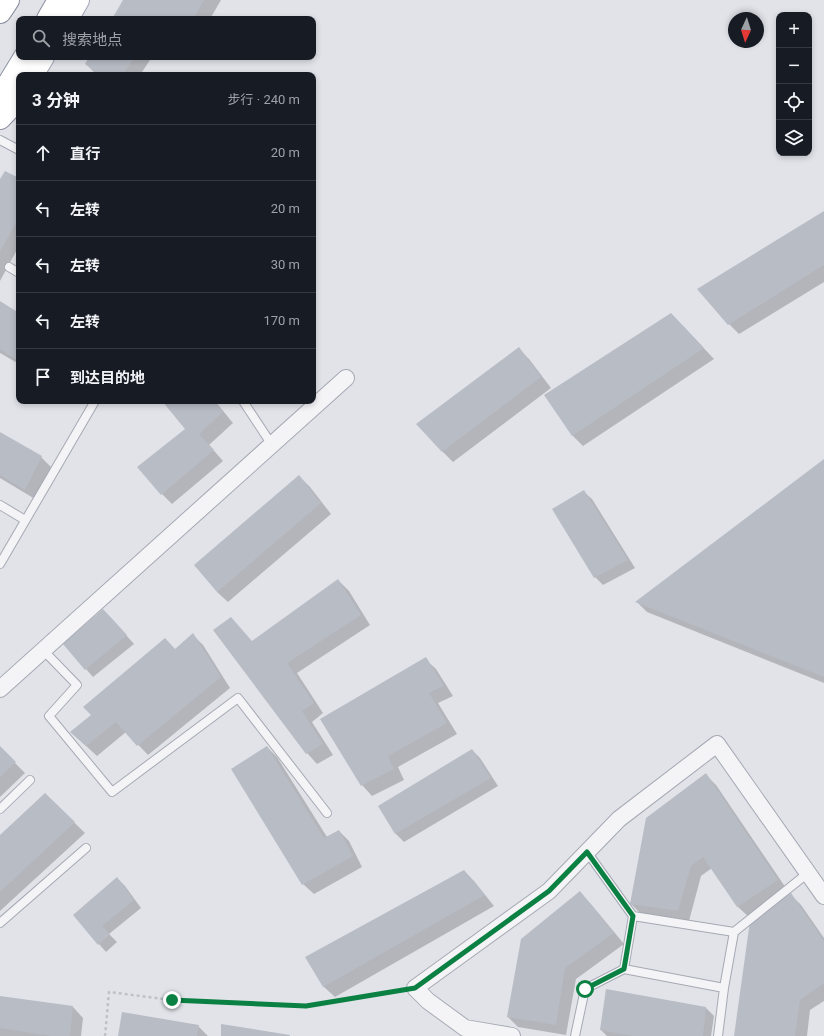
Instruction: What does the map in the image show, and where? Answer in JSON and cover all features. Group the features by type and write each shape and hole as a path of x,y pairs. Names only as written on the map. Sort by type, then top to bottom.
{"main road":[{"path":"0,12 8,0"},
{"path":"50,16 59,0"},
{"path":"69,16 78,0"},
{"path":"19,72 24,60"},
{"path":"34,72 41,60"},
{"path":"0,118 16,81"}],"street":[{"path":"0,689 346,378"},
{"path":"512,1036 465,1028 428,1001 415,988 549,891 619,818 717,744 824,896"}],"lane":[{"path":"0,140 16,148"},
{"path":"9,267 16,271"},
{"path":"0,564 93,404"},
{"path":"245,404 272,444"},
{"path":"0,506 25,520"},
{"path":"43,650 77,685 49,716 112,792 238,698 327,813"},
{"path":"0,808 30,780"},
{"path":"0,923 86,848"},
{"path":"587,852 633,916 734,932"},
{"path":"718,1036 724,988 734,932 808,873"},
{"path":"624,969 633,916"},
{"path":"575,1036 585,989 624,969 724,988"}],"path":[{"path":"105,1036 109,992 172,1000 306,1006 415,988"}],"building":[{"path":"123,0 204,0 195,16 114,16"},
{"path":"87,60 133,60 124,72 95,72 85,64"},
{"path":"5,171 16,176 16,223 0,252 0,179"},
{"path":"824,211 824,265 728,325 697,289"},
{"path":"0,301 16,311 16,359 0,349"},
{"path":"671,313 704,348 572,436 544,395"},
{"path":"519,347 541,377 442,452 416,424"},
{"path":"164,404 216,404 223,412 199,434 214,450 161,495 137,467 185,429"},
{"path":"0,432 42,456 25,490 0,475"},
{"path":"824,459 824,677 635,602"},
{"path":"299,475 321,503 217,592 194,565"},
{"path":"584,490 628,560 594,578 552,509"},
{"path":"338,579 361,615 287,663 314,703 302,711 323,744 306,754 213,630 231,617 252,641"},
{"path":"103,609 127,635 85,670 63,644"},
{"path":"193,633 221,677 137,746 116,722 86,746 70,732 91,715 83,707 165,638 175,649"},
{"path":"426,657 444,686 429,693 447,723 388,756 394,769 361,786 320,719"},
{"path":"0,746 16,762 0,777"},
{"path":"267,746 324,838 339,830 353,856 302,885 231,769"},
{"path":"472,749 491,778 395,834 378,806"},
{"path":"706,773 778,880 737,907 703,857 691,866 678,911 630,904 646,818"},
{"path":"45,793 75,822 0,892 0,835"},
{"path":"464,870 485,895 323,987 305,957"},
{"path":"117,877 134,900 102,926 110,934 98,945 73,915"},
{"path":"580,891 614,933 565,968 556,1025 507,1017 521,939"},
{"path":"791,893 824,941 824,983 800,1000 795,1036 734,1036 750,921"},
{"path":"606,989 706,1007 703,1036 633,1036 600,1030"},
{"path":"0,996 73,1006 70,1036 51,1036 0,1028"},
{"path":"122,1012 199,1025 197,1036 118,1036"},
{"path":"221,1024 290,1035 290,1036 221,1036"}],"route":[{"path":"172,1000 306,1006 415,988 549,891 587,852 633,916 624,969 585,989"}]}
